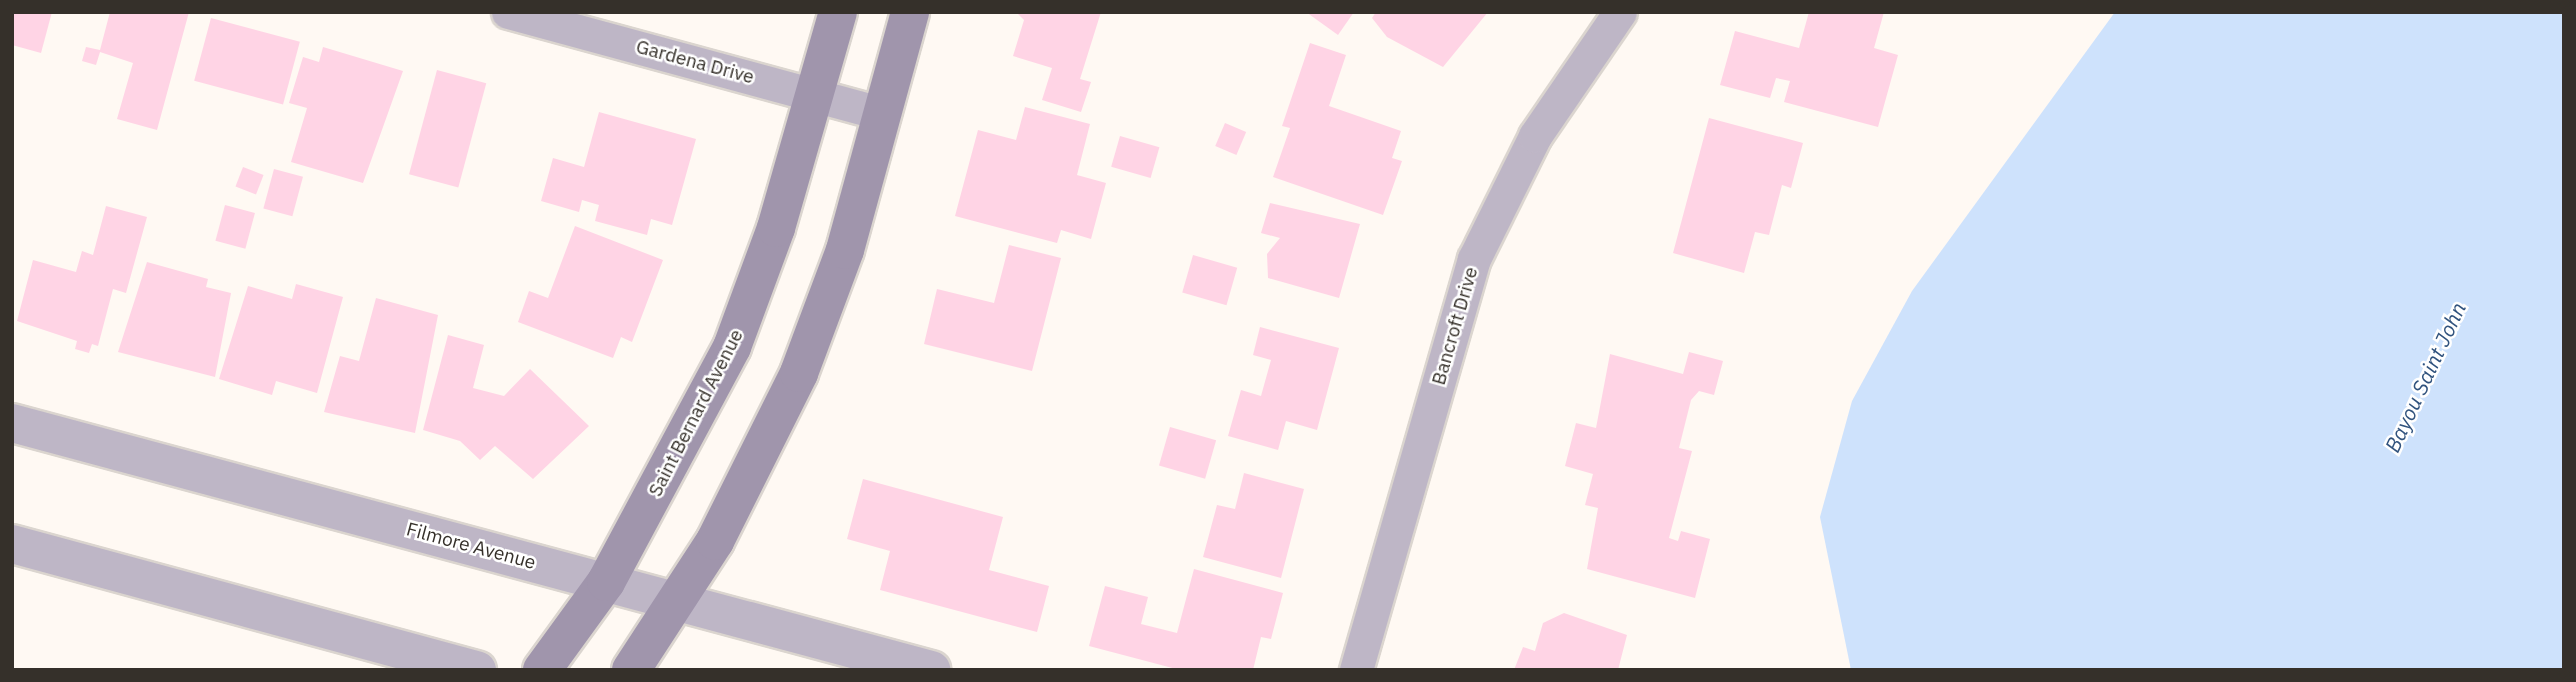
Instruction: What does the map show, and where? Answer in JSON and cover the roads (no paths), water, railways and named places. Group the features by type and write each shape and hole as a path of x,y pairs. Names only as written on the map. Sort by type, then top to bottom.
{"main road":[{"name":"Saint Bernard Avenue","path":"542,670 606,582 732,346 776,228 838,12"},
{"path":"631,670 677,601 750,477 799,373 845,250 910,12"}],"street":[{"name":"Gardena Drive","path":"508,12 881,113"},
{"name":"Bancroft Drive","path":"1356,670 1474,259 1535,136 1620,12"},
{"name":"Filmore Avenue","path":"12,423 931,670"},
{"path":"12,544 477,670"}],"water":[{"name":"Bayou Saint John","path":"2115,12 2564,12 2564,670 1851,670 1820,517 1852,401 1912,291"}]}
